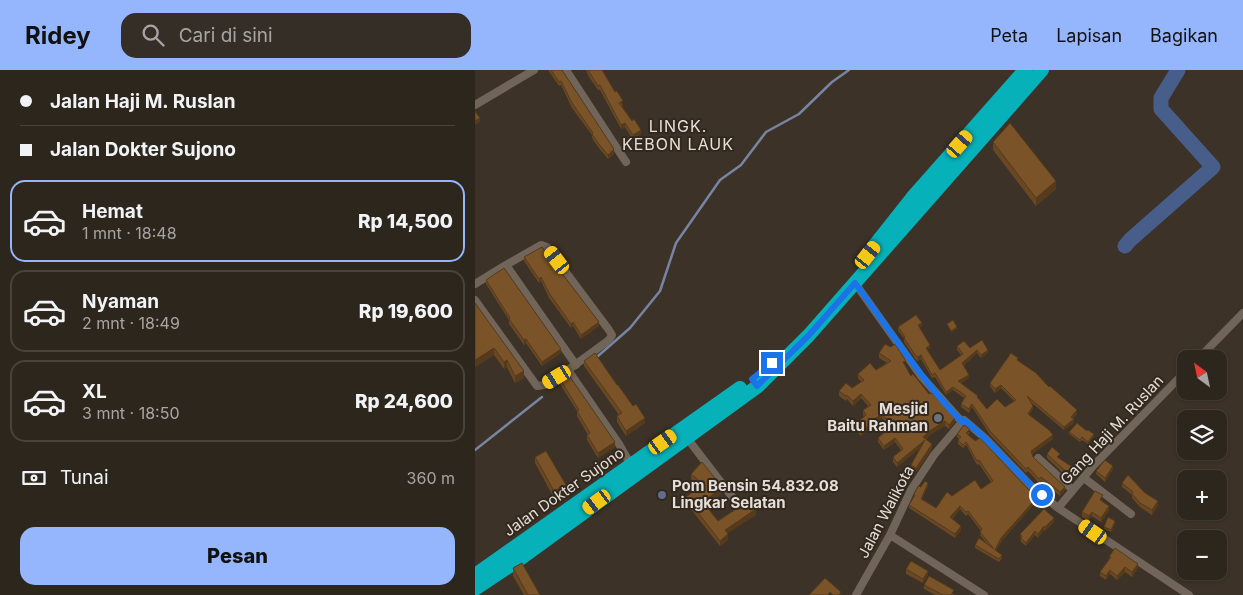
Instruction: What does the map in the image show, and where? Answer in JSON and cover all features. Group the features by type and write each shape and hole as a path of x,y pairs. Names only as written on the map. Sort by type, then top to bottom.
{"highway":[{"name":"Jalan Dokter Sujono","path":"475,575 534,540 631,465 755,383 857,269 912,198 1025,70"},
{"path":"475,589 534,540 687,438 755,383 809,335 896,234 1043,70"}],"street":[{"path":"475,105 534,70"},
{"path":"566,70 626,162"},
{"path":"475,284 541,245 547,246 612,335 609,340 576,365 544,385 537,386 475,300"},
{"path":"507,266 576,365"},
{"path":"855,283 921,376 962,422 964,420 978,431 1029,484 1058,508 1189,595"},
{"path":"1207,350 1243,313"},
{"path":"568,370 609,429 631,465"},
{"name":"Gang Haji M. Ruslan","path":"1058,508 1109,449 1177,380"},
{"name":"Jalan Walikota","path":"856,595 890,535 911,490 935,455 962,422"},
{"path":"687,438 740,507"},
{"path":"1038,458 1073,490"},
{"path":"1084,478 1131,514"},
{"path":"890,535 983,595"}],"building":[{"path":"551,70 562,70 614,149 608,155 572,103 561,81 559,82"},
{"path":"588,70 602,70 615,92 617,91 623,101 619,103 632,121 634,119 641,130 633,135 625,123 621,125 600,85 598,86"},
{"path":"475,111 480,118 475,121"},
{"path":"1010,123 1056,181 1036,198 993,142"},
{"path":"542,247 599,322 581,335 573,322 571,324 549,293 541,277 539,279 524,257"},
{"path":"504,268 561,349 542,362 509,319 486,280"},
{"path":"475,303 524,371 515,376 507,360 504,362 494,348 475,360"},
{"path":"916,315 922,323 918,325 930,345 926,348 940,370 963,354 957,346 964,341 970,348 982,340 988,350 981,355 977,350 962,363 969,375 958,381 978,396 987,409 997,399 1005,407 1016,400 1001,385 995,389 990,383 1011,353 1077,410 1071,417 1074,419 1064,427 1027,396 1033,406 1028,414 1053,435 1031,451 1033,457 1065,487 1060,492 1041,477 1039,479 1028,467 1026,469 990,431 972,404 969,409 961,404 966,396 953,387 946,392 935,373 932,375 921,355 916,356 898,327"},
{"path":"953,320 957,327 951,331 947,324"},
{"path":"885,344 891,347 895,344 906,361 903,362 911,376 913,374 929,394 932,393 955,418 949,425 945,421 923,437 932,444 916,468 911,465 925,440 897,463 893,457 903,449 895,438 884,446 878,438 892,426 882,414 869,423 861,432 855,425 866,415 863,410 871,405 861,394 853,401 839,391 846,383 852,388 864,380 858,374 870,363 876,370 891,361 879,353"},
{"path":"595,353 633,406 636,404 645,418 626,431 617,416 622,413 584,361"},
{"path":"568,374 615,442 598,453 587,435 590,433 577,411 579,410 560,379"},
{"path":"1077,423 1094,434 1088,442 1082,437 1080,440 1069,432"},
{"path":"964,425 970,429 966,433 975,441 980,438 1029,490 1036,494 1030,499 1033,502 1001,538 995,550 1002,555 999,559 975,545 979,538 994,549 980,532 982,529 968,511 966,512 960,506 950,517 961,526 955,534 909,505 918,486 921,487 925,481 928,483 921,499 936,508 947,492 952,496 975,480 981,489 993,481 979,460 977,461 967,443 963,445 958,440 961,437 957,434"},
{"path":"1052,447 1060,454 1057,457 1077,470 1072,477 1047,454"},
{"path":"546,451 566,485 554,491 535,457"},
{"path":"1105,460 1113,466 1105,478 1096,471"},
{"path":"702,462 722,487 703,502 718,521 750,500 756,509 725,530 728,534 720,541 686,497 703,484 691,474"},
{"path":"1128,475 1145,493 1158,501 1152,510 1140,503 1132,494 1133,492 1122,483"},
{"path":"1095,491 1103,495 1100,500 1109,506 1101,518 1092,512 1089,516 1082,512"},
{"path":"1044,509 1054,518 1038,534 1035,531 1026,543 1020,534"},
{"path":"1108,517 1115,521 1111,530 1104,527"},
{"path":"1115,548 1138,564 1132,572 1125,567 1117,576 1110,570 1106,576 1100,572"},
{"path":"911,561 928,571 923,579 906,569"},
{"path":"522,563 540,595 528,595 513,568"},
{"path":"929,576 954,590 951,595 943,595 924,585"},
{"path":"825,578 841,592 839,595 833,595 830,592 828,595 809,595"}],"waterway":[{"path":"598,356 630,328 660,291 676,243 720,180 741,165 766,132 799,114 832,82 849,70"},
{"path":"1125,246 1213,167 1161,109 1161,98 1178,70"},
{"path":"475,450 542,397"}],"place":[{"name":"Mesjid Baitu Rahman","path":"938,418"},
{"name":"Pom Bensin 54.832.08 Lingkar Selatan","path":"662,495"}],"district":[{"name":"LINGK. KEBON LAUK","path":"678,135"}],"route":[{"path":"772,363 752,379 757,386 781,365 855,283 919,373 944,403 962,422 964,420 978,431 1042,495"}]}
